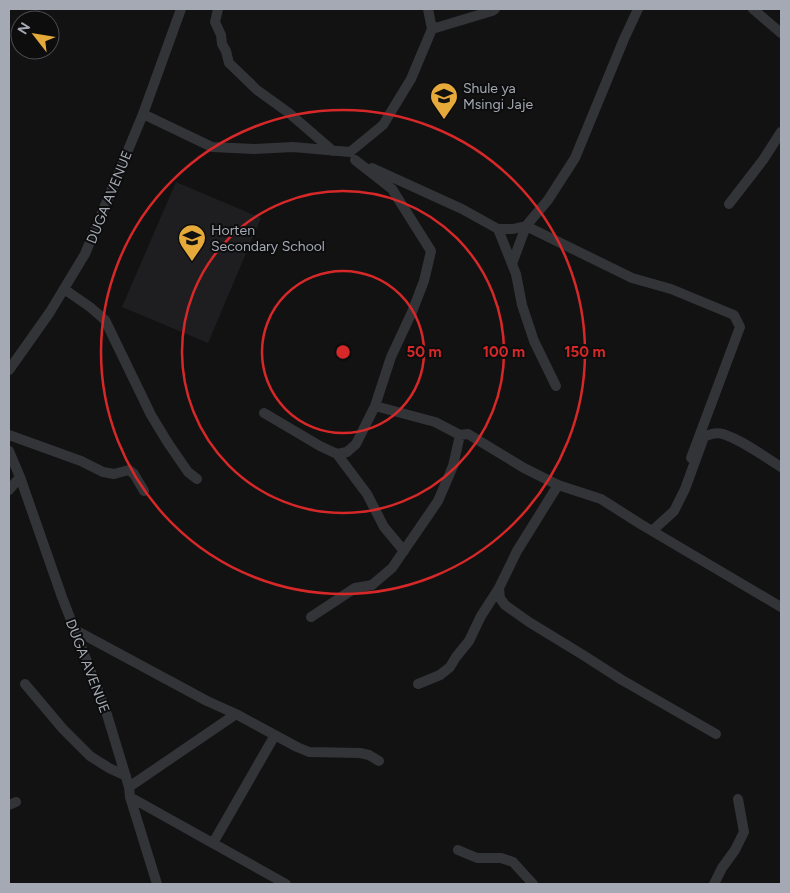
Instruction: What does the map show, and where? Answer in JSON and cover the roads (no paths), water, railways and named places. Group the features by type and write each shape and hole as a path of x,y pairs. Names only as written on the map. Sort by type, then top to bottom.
{"street":[{"name":"DUGA AVENUE","path":"9,370 50,312 85,254 143,114 182,9"},
{"path":"218,9 215,22 229,63 257,90 289,113 334,151"},
{"path":"352,156 383,125 411,80 432,29 428,9"},
{"path":"432,29 492,12 495,9"},
{"path":"512,264 526,226 548,200 575,158 638,9"},
{"path":"753,9 781,33"},
{"path":"143,114 212,147 254,149 293,147 334,151 352,156 462,209 498,229 513,229 526,226 632,278 671,289 734,315 740,327 691,458"},
{"path":"729,204 763,160 781,132"},
{"path":"337,454 347,452 356,444 375,406 391,357 412,312 424,280 431,251 392,189 352,156"},
{"path":"498,229 516,274 522,306 534,341 556,386"},
{"path":"64,289 105,320 151,415 188,472 197,479"},
{"path":"375,406 434,422 460,435 468,434 524,468 558,484 601,499 781,606"},
{"path":"264,413 337,454 367,494 384,527 404,550"},
{"path":"652,531 674,511 685,489 704,437 710,434 722,434 745,444 781,467"},
{"path":"9,435 81,461 103,472 114,474 129,470 134,474 144,491"},
{"path":"311,617 355,588 372,585 392,568 438,501 454,466 460,435"},
{"name":"DUGA AVENUE","path":"9,452 20,477 62,597 105,708 157,884"},
{"path":"9,490 20,477"},
{"path":"418,684 440,675 450,667 469,641 481,616 499,588 517,551 558,484"},
{"path":"499,588 500,598 505,605 529,622 622,680 716,734"},
{"path":"75,630 297,747 309,752 360,753 369,755 379,761"},
{"path":"25,684 63,729 90,756 126,776"},
{"path":"236,714 129,792 213,843 286,884"},
{"path":"213,843 275,735"},
{"path":"714,884 744,832 738,799"},
{"path":"458,850 477,858 502,858 513,862 533,884"}],"place":[{"name":"Shule ya Msingi Jaje","path":"444,120"},
{"name":"Horten Secondary School","path":"192,262"}]}
